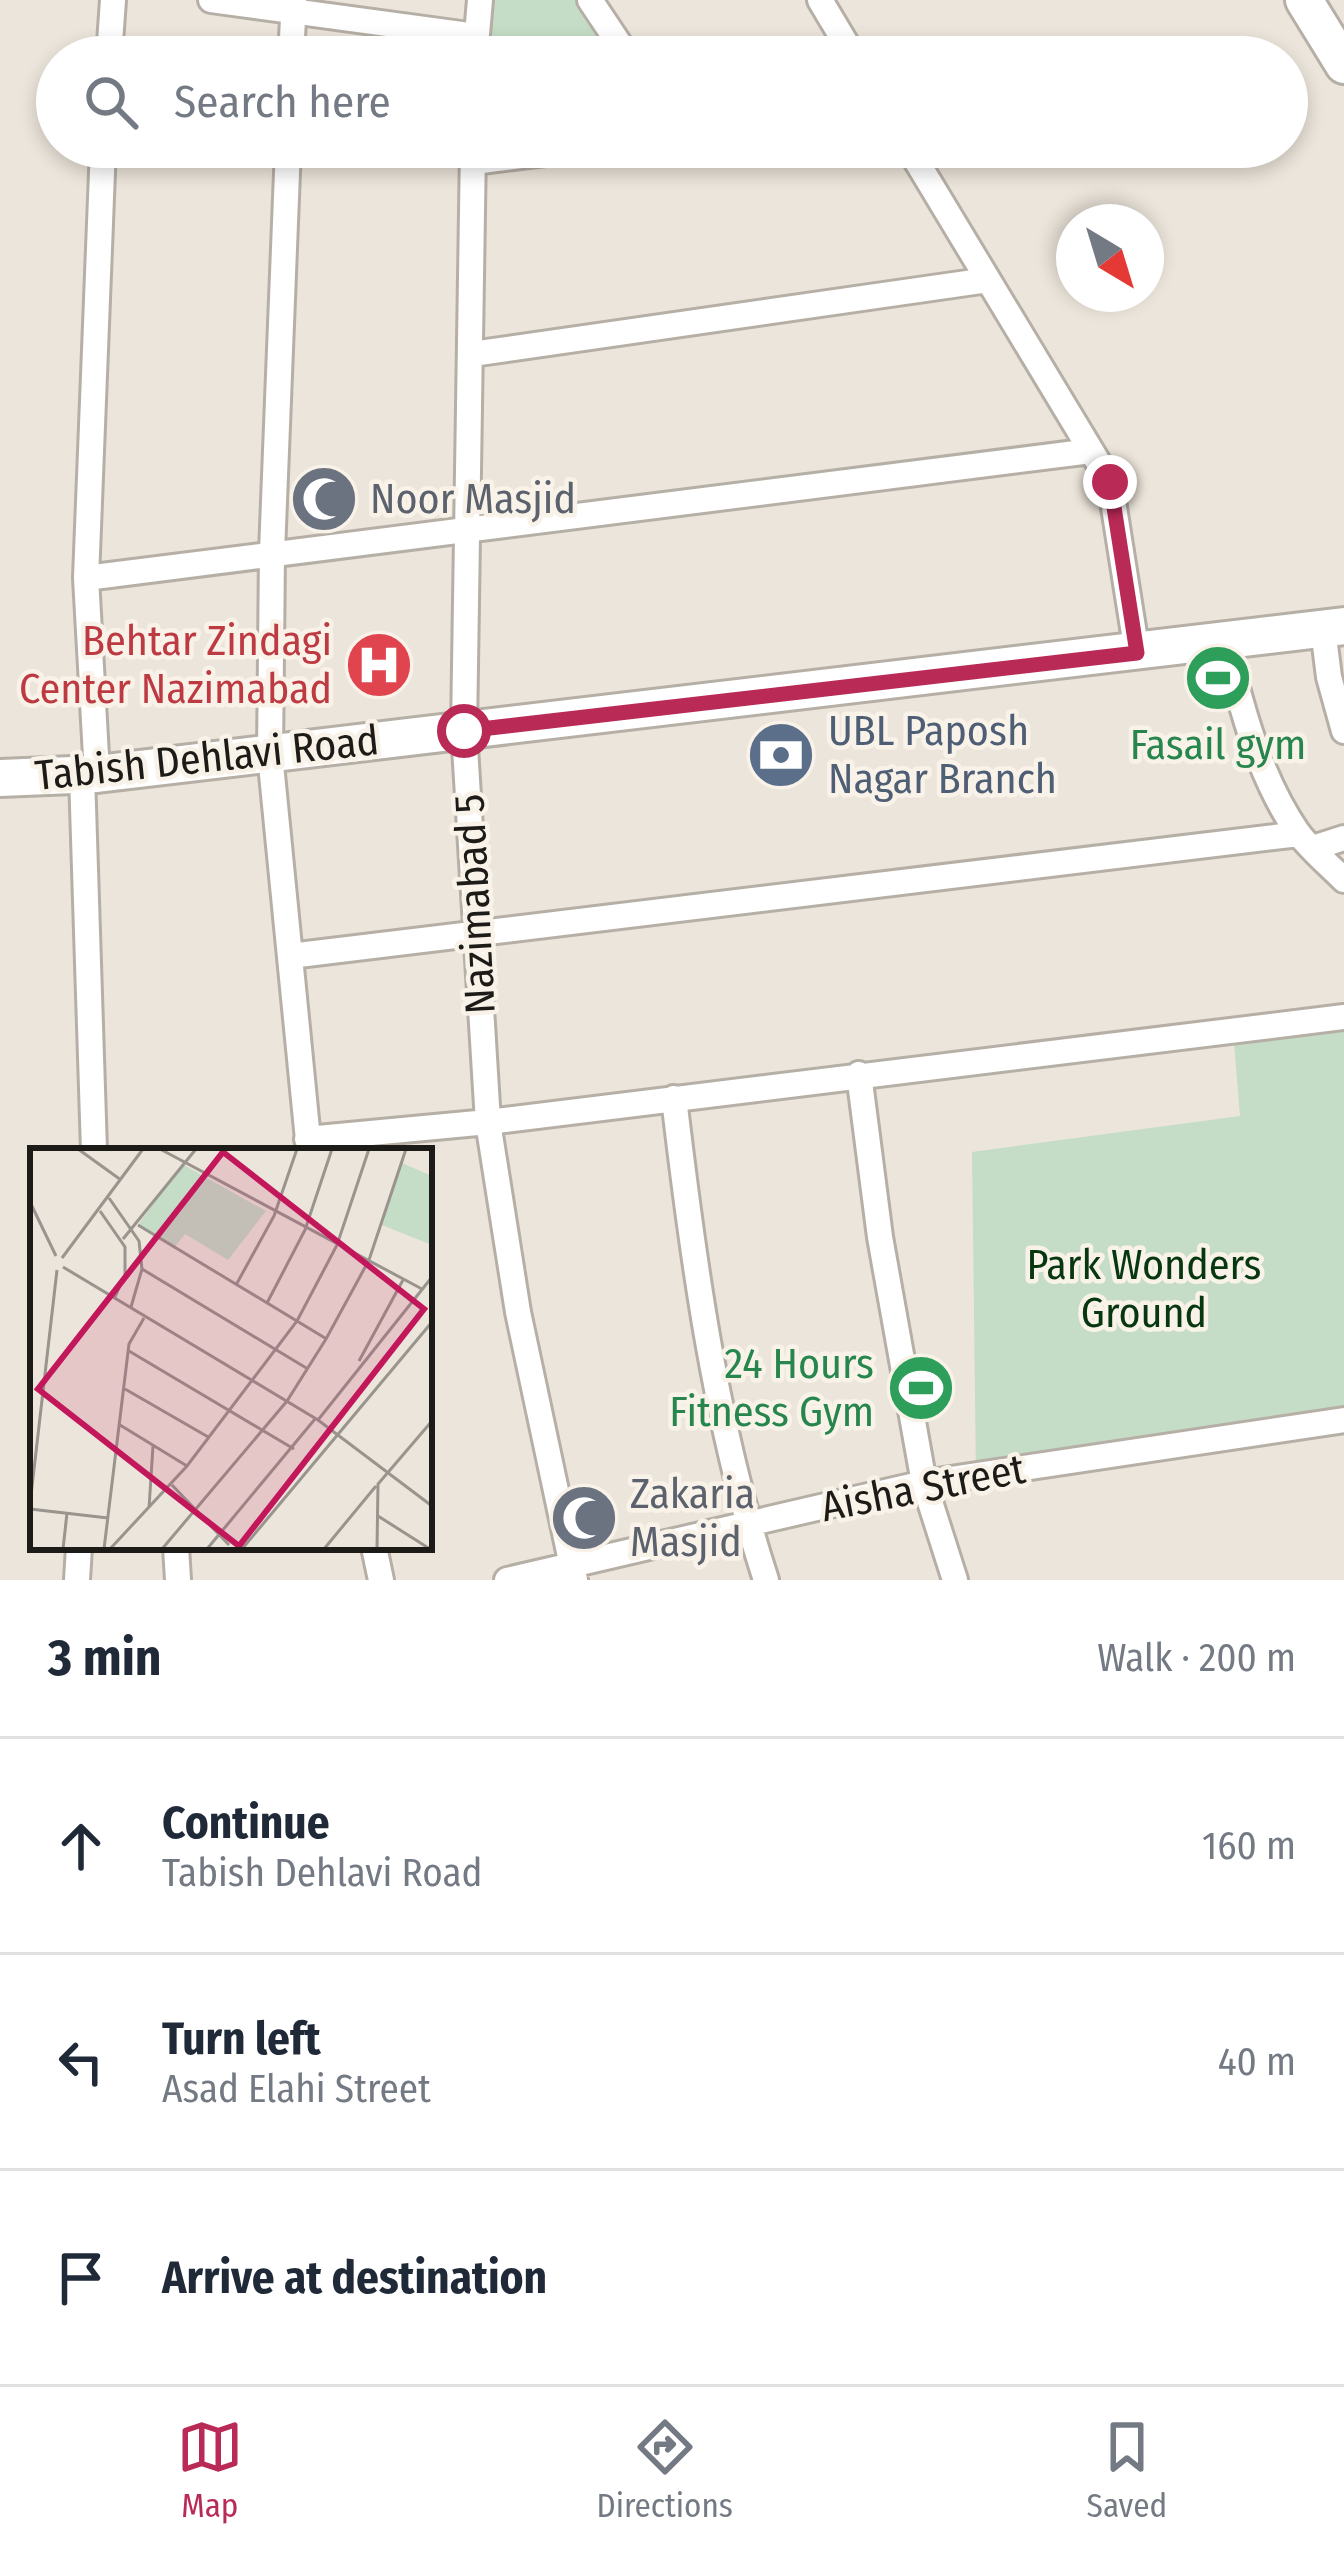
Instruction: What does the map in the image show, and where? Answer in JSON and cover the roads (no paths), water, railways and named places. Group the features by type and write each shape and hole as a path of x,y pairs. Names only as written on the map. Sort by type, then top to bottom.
{"main road":[{"path":"1304,0 1344,65"},
{"name":"Tabish Dehlavi Road","path":"0,778 89,774 270,754 1333,627"}],"street":[{"path":"110,36 113,0"},
{"path":"211,0 293,6 430,36"},
{"path":"477,36 480,0"},
{"path":"590,0 614,36"},
{"path":"820,0 841,36"},
{"path":"292,36 293,6"},
{"path":"96,1148 86,578 102,168"},
{"path":"287,168 272,551 270,754 308,1145 1344,1017"},
{"name":"Nazimabad 5","path":"473,168 464,731 488,1122 518,1312 573,1572"},
{"path":"921,168 1110,482 1137,653"},
{"path":"472,354 988,280"},
{"path":"86,578 1091,451"},
{"path":"1333,627 1329,676 1344,731"},
{"path":"1225,641 1242,712 1306,841 1344,880"},
{"path":"290,956 1344,838"},
{"path":"860,1074 880,1237 924,1484 955,1580"},
{"path":"674,1098 696,1286 748,1524 766,1580"},
{"name":"Aisha Street","path":"507,1580 573,1572 748,1524 924,1484 1344,1420"},
{"path":"77,1580 79,1550"},
{"path":"176,1550 178,1580"},
{"path":"375,1550 381,1580"}],"place":[{"name":"Noor Masjid","path":"324,499"},
{"name":"Behtar Zindagi Center Nazimabad","path":"379,665"},
{"name":"Fasail gym","path":"1218,678"},
{"name":"UBL Paposh Nagar Branch","path":"781,755"},
{"name":"24 Hours Fitness Gym","path":"921,1388"},
{"name":"Zakaria Masjid","path":"584,1518"}],"park label":[{"name":"Park Wonders Ground","path":"1144,1289"}]}
